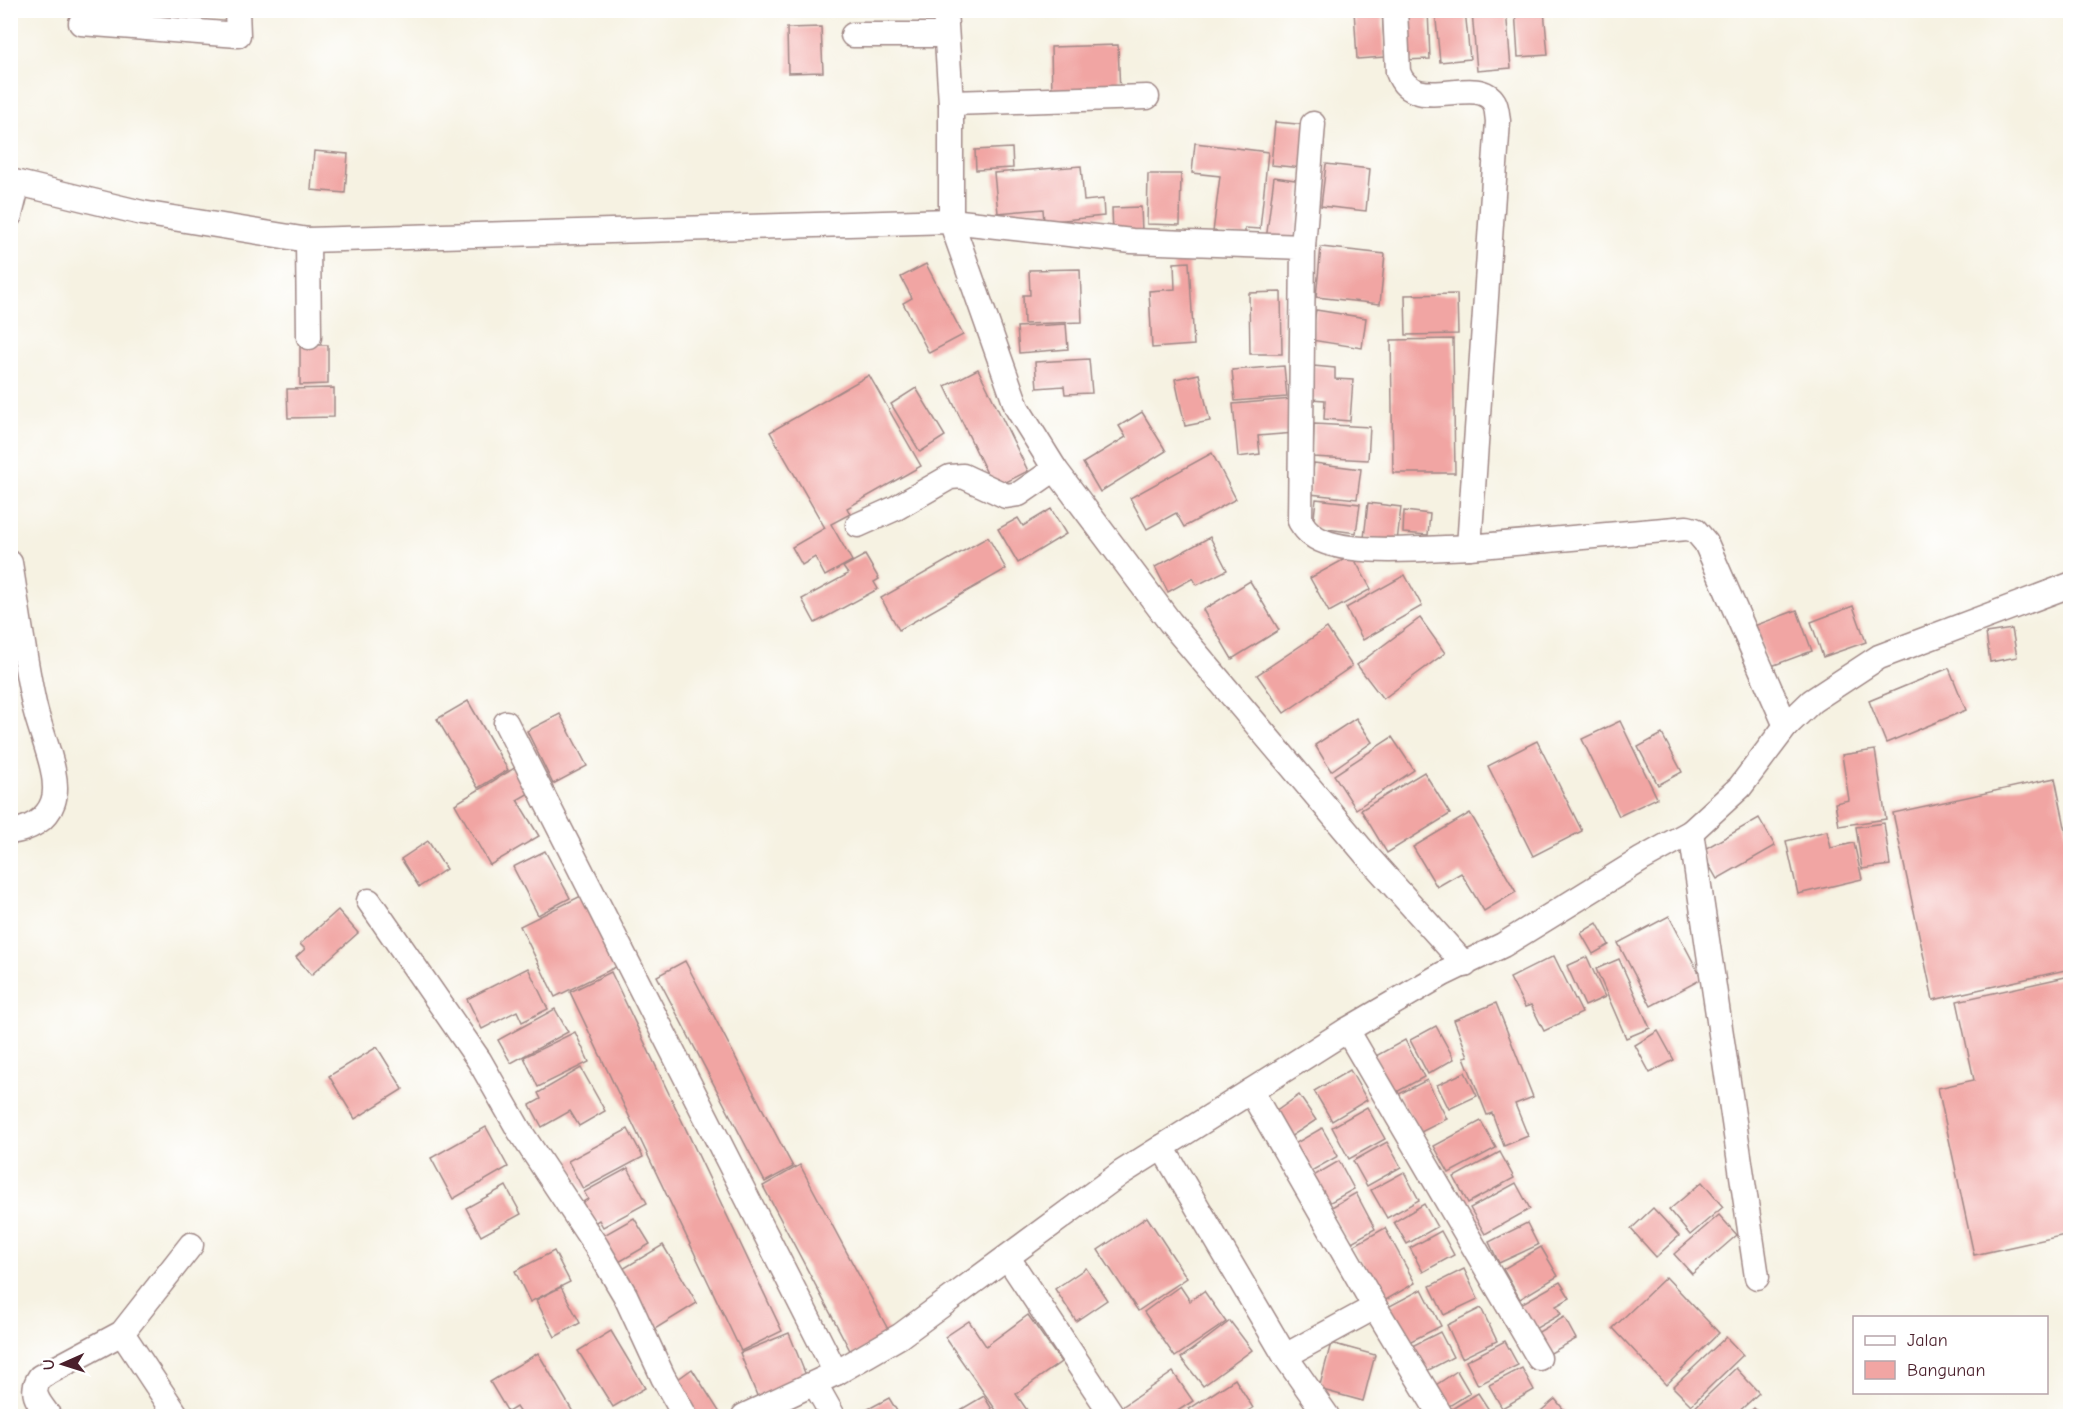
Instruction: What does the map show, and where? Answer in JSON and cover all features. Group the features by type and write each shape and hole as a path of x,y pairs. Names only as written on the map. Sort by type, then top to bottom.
{"street":[{"path":"81,23 123,19 238,35 237,10"},
{"path":"945,10 951,103 951,221 1017,408 1055,469 1170,622 1369,858 1465,964"},
{"path":"1395,10 1398,72 1401,81 1409,89 1427,94 1477,92 1488,96 1495,103 1498,121 1469,547"},
{"path":"853,35 945,35"},
{"path":"951,103 1147,97"},
{"path":"1312,124 1303,248 1300,521 1313,536 1330,544 1390,551 1469,547 1687,528 1695,530 1706,543 1786,726"},
{"path":"10,214 14,182 142,213 308,240 951,221 1132,241 1303,248"},
{"path":"308,240 309,337"},
{"path":"858,525 896,508 950,477 963,476 1006,496 1018,494 1055,469"},
{"path":"10,563 34,706 56,790 53,804 41,820 24,831 10,832"},
{"path":"744,1416 826,1378 900,1336 1121,1173 1251,1090 1347,1030 1443,974 1503,945 1642,859 1691,832 1740,788 1786,726 1812,701 1879,657 2070,585"},
{"path":"506,723 826,1378 833,1416"},
{"path":"1691,832 1757,1277"},
{"path":"369,901 479,1060 519,1130 596,1246 625,1295 663,1377 685,1416"},
{"path":"1347,1030 1539,1358"},
{"path":"1251,1090 1375,1307 1441,1416"},
{"path":"1162,1147 1285,1356 1327,1416"},
{"path":"49,1416 35,1398 34,1389 40,1377 122,1333 190,1245"},
{"path":"1008,1258 1113,1416"},
{"path":"1285,1356 1375,1307"},
{"path":"122,1333 177,1416"}],"building":[{"path":"1030,10 1056,10 1056,14 1030,16"},
{"path":"1354,10 1382,10 1385,57 1357,59"},
{"path":"1400,10 1428,10 1430,59 1403,60"},
{"path":"1435,10 1465,10 1470,59 1440,62"},
{"path":"1506,10 1511,68 1477,71 1472,12"},
{"path":"1515,10 1544,10 1548,55 1518,57"},
{"path":"821,27 823,72 788,73 787,28"},
{"path":"1118,45 1120,93 1052,95 1051,47"},
{"path":"1275,122 1308,125 1303,168 1271,165"},
{"path":"1195,143 1268,152 1260,229 1245,228 1245,236 1213,232 1220,176 1192,173"},
{"path":"1012,148 1013,168 976,170 975,150"},
{"path":"314,151 348,154 345,193 311,190"},
{"path":"1326,164 1370,169 1366,211 1321,206"},
{"path":"1081,166 1084,201 1103,199 1104,216 1044,222 1043,209 998,213 994,173"},
{"path":"1148,174 1181,174 1180,225 1147,224"},
{"path":"1274,177 1302,181 1294,243 1266,240"},
{"path":"1141,207 1142,232 1113,234 1112,208"},
{"path":"1321,247 1385,254 1380,304 1316,297"},
{"path":"1189,262 1194,345 1152,348 1149,291 1175,289 1174,263"},
{"path":"926,264 963,335 929,353 903,303 912,298 901,277"},
{"path":"1080,269 1082,322 1024,324 1023,295 1030,295 1029,270"},
{"path":"1281,292 1282,354 1250,354 1249,293"},
{"path":"1457,294 1458,334 1406,335 1405,295"},
{"path":"1316,310 1366,318 1362,348 1311,340"},
{"path":"1066,324 1068,349 1019,353 1017,327"},
{"path":"1453,339 1455,473 1393,473 1391,340"},
{"path":"300,345 328,345 328,384 300,385"},
{"path":"1089,359 1092,393 1065,394 1064,386 1037,388 1035,362"},
{"path":"1284,366 1287,397 1235,401 1232,370"},
{"path":"1313,366 1335,368 1335,379 1353,380 1350,421 1324,419 1325,400 1311,399"},
{"path":"978,369 1028,471 994,488 945,386"},
{"path":"1199,374 1210,421 1185,426 1175,379"},
{"path":"869,375 921,466 847,508 850,514 831,524 852,561 825,576 815,557 802,565 792,547 825,528 770,432"},
{"path":"334,388 334,417 288,418 287,389"},
{"path":"916,388 945,436 920,452 891,404"},
{"path":"1292,399 1295,433 1258,436 1260,454 1238,457 1233,404"},
{"path":"1142,412 1166,451 1100,492 1083,463 1126,437 1119,426"},
{"path":"1314,424 1370,427 1368,460 1313,457"},
{"path":"1212,453 1236,499 1184,527 1176,513 1147,529 1130,498"},
{"path":"1314,463 1361,469 1357,499 1310,494"},
{"path":"1316,499 1360,504 1356,533 1313,527"},
{"path":"1368,503 1401,507 1397,542 1364,538"},
{"path":"1051,509 1066,534 1018,563 998,529 1018,518 1023,526"},
{"path":"1404,511 1430,514 1428,535 1403,533"},
{"path":"988,537 1006,569 899,630 881,598"},
{"path":"1210,537 1227,570 1197,585 1193,578 1168,592 1155,567"},
{"path":"865,555 879,579 874,582 878,589 815,623 802,599 848,574 843,567"},
{"path":"1352,555 1371,589 1329,612 1310,578"},
{"path":"1405,575 1422,606 1363,640 1346,608"},
{"path":"1250,581 1279,630 1232,659 1203,610"},
{"path":"1853,606 1866,642 1823,657 1811,622"},
{"path":"1797,610 1812,651 1769,667 1754,626"},
{"path":"1420,618 1445,653 1383,699 1357,665"},
{"path":"1327,628 1352,666 1284,713 1257,675"},
{"path":"2012,629 2017,657 1990,662 1986,633"},
{"path":"1949,668 1966,710 1886,743 1869,701"},
{"path":"468,701 508,770 478,788 437,719"},
{"path":"560,714 587,766 553,784 527,731"},
{"path":"1356,718 1372,742 1331,771 1315,745"},
{"path":"1620,721 1657,798 1619,816 1582,739"},
{"path":"1662,734 1682,772 1658,785 1638,747"},
{"path":"1392,737 1414,770 1356,809 1334,775"},
{"path":"1537,741 1582,831 1533,856 1488,766"},
{"path":"1875,750 1886,819 1839,826 1835,803 1849,800 1842,755"},
{"path":"516,767 531,792 517,800 539,836 490,865 455,804"},
{"path":"1424,772 1450,814 1387,853 1361,810"},
{"path":"2055,778 2070,851 2070,969 1933,1000 1893,813"},
{"path":"1470,813 1516,892 1484,911 1461,873 1437,887 1413,847"},
{"path":"1759,818 1775,846 1717,879 1701,851"},
{"path":"1884,823 1890,865 1862,869 1856,827"},
{"path":"1827,831 1831,848 1854,843 1862,879 1798,894 1786,841"},
{"path":"428,841 446,869 419,887 401,859"},
{"path":"545,851 570,898 538,915 513,867"},
{"path":"583,895 618,966 555,997 520,926"},
{"path":"338,910 358,933 311,975 296,957 305,949 300,944"},
{"path":"1669,916 1702,979 1651,1006 1618,943"},
{"path":"1597,923 1609,945 1593,954 1581,933"},
{"path":"1554,956 1582,1013 1544,1031 1531,1005 1525,1007 1510,978"},
{"path":"1587,957 1605,997 1585,1006 1567,966"},
{"path":"1619,959 1650,1028 1626,1038 1596,969"},
{"path":"685,961 793,1167 765,1182 657,976"},
{"path":"528,968 548,1009 522,1022 517,1011 482,1029 467,999"},
{"path":"611,972 782,1331 741,1351 570,992"},
{"path":"2070,976 2070,1234 1974,1255 1938,1088 1974,1080 1957,1001"},
{"path":"1496,1003 1533,1097 1515,1104 1528,1136 1504,1146 1492,1113 1487,1115 1464,1057 1468,1056 1454,1020"},
{"path":"555,1009 568,1032 511,1063 498,1040"},
{"path":"1436,1026 1454,1059 1428,1074 1410,1040"},
{"path":"1658,1031 1674,1060 1650,1073 1635,1045"},
{"path":"575,1032 589,1062 538,1087 524,1057"},
{"path":"1405,1040 1424,1077 1393,1094 1374,1057"},
{"path":"377,1047 403,1089 355,1119 329,1076"},
{"path":"581,1068 605,1111 579,1126 570,1111 542,1127 530,1105 541,1099 538,1093"},
{"path":"1350,1070 1367,1100 1332,1121 1314,1091"},
{"path":"1465,1072 1477,1096 1449,1109 1437,1085"},
{"path":"1427,1080 1447,1119 1419,1133 1399,1094"},
{"path":"1299,1095 1316,1120 1287,1139 1271,1115"},
{"path":"1367,1107 1385,1139 1349,1159 1332,1127"},
{"path":"1481,1121 1496,1148 1449,1173 1434,1146"},
{"path":"486,1127 508,1167 453,1199 431,1158"},
{"path":"1322,1128 1338,1156 1306,1174 1291,1146"},
{"path":"628,1129 643,1157 583,1189 568,1161"},
{"path":"1387,1142 1401,1167 1367,1186 1353,1161"},
{"path":"1500,1152 1514,1178 1468,1203 1454,1177"},
{"path":"1339,1161 1354,1189 1325,1205 1310,1178"},
{"path":"800,1165 891,1335 853,1356 763,1186"},
{"path":"628,1168 647,1203 603,1227 599,1220 589,1226 578,1205 588,1199 584,1192"},
{"path":"1404,1172 1419,1200 1387,1218 1371,1190"},
{"path":"1702,1182 1723,1207 1690,1235 1669,1210"},
{"path":"1516,1183 1530,1209 1485,1234 1470,1208"},
{"path":"506,1186 521,1214 481,1236 466,1208"},
{"path":"1356,1193 1375,1229 1350,1243 1330,1208"},
{"path":"1424,1204 1437,1227 1407,1244 1394,1222"},
{"path":"1653,1208 1679,1236 1656,1257 1631,1229"},
{"path":"1719,1215 1737,1235 1692,1274 1674,1254"},
{"path":"1147,1217 1187,1278 1138,1311 1098,1250"},
{"path":"634,1218 650,1244 612,1266 597,1239"},
{"path":"1527,1223 1538,1245 1499,1263 1489,1242"},
{"path":"1385,1228 1415,1283 1384,1301 1353,1246"},
{"path":"1441,1231 1454,1255 1423,1272 1410,1248"},
{"path":"663,1245 697,1303 650,1332 616,1273"},
{"path":"1541,1247 1558,1276 1520,1299 1503,1269"},
{"path":"554,1251 570,1282 530,1302 515,1271"},
{"path":"1086,1268 1107,1300 1076,1321 1055,1289"},
{"path":"1464,1269 1478,1299 1444,1315 1430,1286"},
{"path":"1666,1277 1719,1333 1666,1385 1613,1328"},
{"path":"1560,1282 1570,1298 1556,1306 1561,1314 1533,1330 1519,1305"},
{"path":"1180,1286 1190,1301 1204,1291 1226,1322 1175,1357 1144,1312"},
{"path":"561,1287 580,1323 555,1337 536,1300"},
{"path":"1422,1289 1441,1326 1407,1343 1388,1307"},
{"path":"1481,1308 1497,1341 1462,1358 1447,1325"},
{"path":"1028,1315 1061,1362 1016,1394 1027,1410 1017,1416 1000,1416 945,1337 969,1321 986,1346"},
{"path":"1564,1317 1576,1339 1549,1354 1537,1333"},
{"path":"1230,1321 1252,1350 1203,1386 1181,1358"},
{"path":"611,1331 645,1388 613,1407 578,1351"},
{"path":"1440,1332 1453,1357 1425,1372 1412,1346"},
{"path":"789,1333 807,1378 758,1398 740,1353"},
{"path":"1726,1337 1743,1355 1691,1405 1673,1387"},
{"path":"1505,1341 1518,1365 1478,1385 1466,1361"},
{"path":"1331,1343 1375,1355 1363,1401 1319,1389"},
{"path":"538,1353 573,1412 565,1416 522,1416 516,1407 508,1412 490,1382"},
{"path":"1522,1368 1534,1390 1502,1408 1489,1385"},
{"path":"1736,1368 1759,1393 1734,1416 1686,1416"},
{"path":"692,1369 722,1416 696,1416 674,1382"},
{"path":"1457,1371 1470,1393 1446,1408 1433,1387"},
{"path":"1173,1372 1193,1401 1170,1416 1124,1416 1119,1409"},
{"path":"1235,1379 1253,1408 1240,1416 1193,1416 1189,1409"},
{"path":"1478,1393 1491,1413 1486,1416 1450,1416 1447,1412"},
{"path":"984,1396 996,1416 950,1416"},
{"path":"889,1398 900,1416 855,1416"},
{"path":"1555,1399 1569,1416 1535,1416"},
{"path":"1754,1408 1762,1416 1745,1416"}]}
